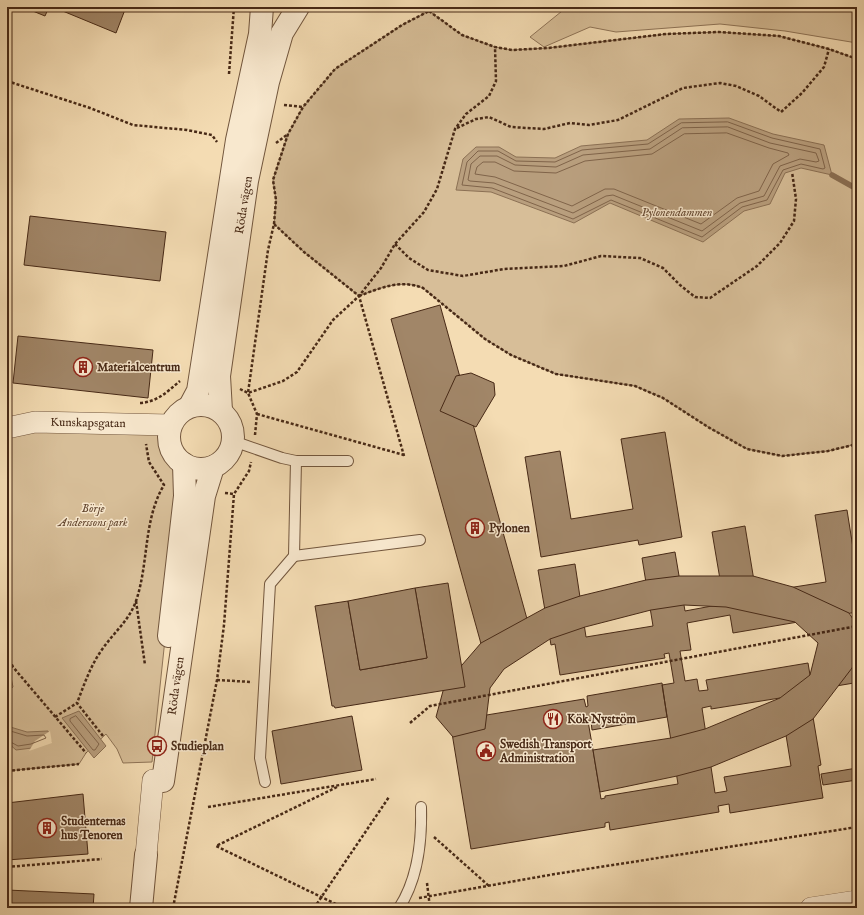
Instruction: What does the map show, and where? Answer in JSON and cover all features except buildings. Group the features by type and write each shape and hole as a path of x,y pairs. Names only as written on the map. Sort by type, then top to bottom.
{"street":[{"name":"Röda vägen","path":"190,406 198,391 237,140 260,34 262,7"},
{"name":"Röda vägen","path":"221,411 219,376 247,181 268,82 282,33 298,7"},
{"path":"200,404 212,406 221,411 229,419 233,430 233,441 227,456 213,466 198,468 184,464 176,458 171,449 168,437 170,425 178,414 190,406 200,404"},
{"name":"Kunskapsgatan","path":"7,428 35,422 170,425"},
{"name":"Röda vägen","path":"141,908 150,855 158,781 185,496 184,464"},
{"name":"Röda vägen","path":"158,781 204,496 213,466"},
{"name":"Röda vägen","path":"149,908 150,855"},
{"path":"811,908 857,901"}],"lane":[{"path":"233,441 254,447 282,458 296,461 348,461"},
{"path":"265,782 260,758 270,584 294,556 296,461"},
{"path":"294,556 420,540"},
{"path":"401,904 415,870 422,826 421,807"}],"path":[{"path":"429,11 430,7"},
{"path":"173,908 217,680 224,625 234,494 249,471 254,447 257,414 248,393 268,250 274,224 276,200 273,180 288,134 303,106 335,69 402,25 429,11 450,10 459,7"},
{"path":"429,11 462,35 495,47 512,50 548,48 666,34 719,32 779,36 829,49 857,60"},
{"path":"248,393 283,381 297,372 333,320 359,296 381,268 395,244 424,212 437,189 455,129 466,114 489,96 496,81 495,47"},
{"path":"455,129 476,118 488,117 511,127 544,129 570,123 589,125 618,120 683,88 720,83 736,86 759,96 781,112 802,94 824,67 829,49"},
{"path":"7,81 90,108 133,125 187,130 212,135 222,147"},
{"path":"284,105 303,106"},
{"path":"395,244 409,258 428,270 463,276 504,268 564,266 602,256 640,258 663,268 695,297 710,298 757,266 780,243 794,221 796,199 792,172"},
{"path":"257,414 404,456 359,296 304,252 274,224"},
{"path":"359,296 388,285 413,284 422,288 485,339 511,355 556,374 635,386 663,398 708,427 747,448 782,456 828,451 857,444"},
{"path":"54,717 77,703 91,667 102,650 129,617 136,601 144,571 155,500 164,485 149,462 146,444 148,424"},
{"path":"136,601 145,666"},
{"path":"410,723 430,706 857,626"},
{"path":"7,656 13,667 54,717 86,752"},
{"path":"7,663 13,667"},
{"path":"217,680 264,682"},
{"path":"77,703 103,736"},
{"path":"7,771 79,764"},
{"path":"208,807 337,787 376,779"},
{"path":"337,787 216,846 344,908"},
{"path":"314,908 389,797"},
{"path":"422,826 489,886"},
{"path":"401,904 489,886 857,827"},
{"path":"7,867 102,859"}],"green space":[{"path":"567,7 857,7 857,43 785,31 720,24 616,32 590,27 544,47 530,37"},
{"name":"Pylonendammen","path":"429,11 462,35 495,47 512,50 548,48 666,34 719,32 779,36 829,49 857,59 857,444 828,451 782,456 747,449 708,427 663,398 635,386 556,374 511,355 485,339 423,288 415,285 399,284 359,296 304,252 274,224 276,200 273,180 288,134 303,107 335,69 402,25"},
{"name":"Börje Anderssons park","path":"169,431 169,443 176,458 170,592 152,762 123,763 117,749 106,734 86,753 79,764 7,771 7,432"}],"water":[{"name":"Pylonendammen","path":"729,118 773,134 824,145 832,175 801,168 785,173 770,204 744,211 703,242 610,203 574,223 491,192 456,190 463,159 476,147 499,147 516,157 555,158 581,146 647,140 679,119"},
{"path":"11,677 13,687 7,693 7,678"},
{"path":"79,711 106,746 94,758 62,718"},
{"path":"7,726 27,732 48,731 51,742 32,748 16,750 7,742"}],"pier":[{"path":"50,731 52,743 29,751 35,741"}],"waterway":[{"path":"832,175 857,189"}],"place":[{"name":"Materialcentrum","path":"83,367"},
{"name":"Pylonen","path":"475,528"},
{"name":"Kök Nyström","path":"553,719"},
{"name":"Studieplan","path":"157,746"},
{"name":"Swedish Transport Administration","path":"486,751"},
{"name":"Studenternas hus Tenoren","path":"47,828"}]}
